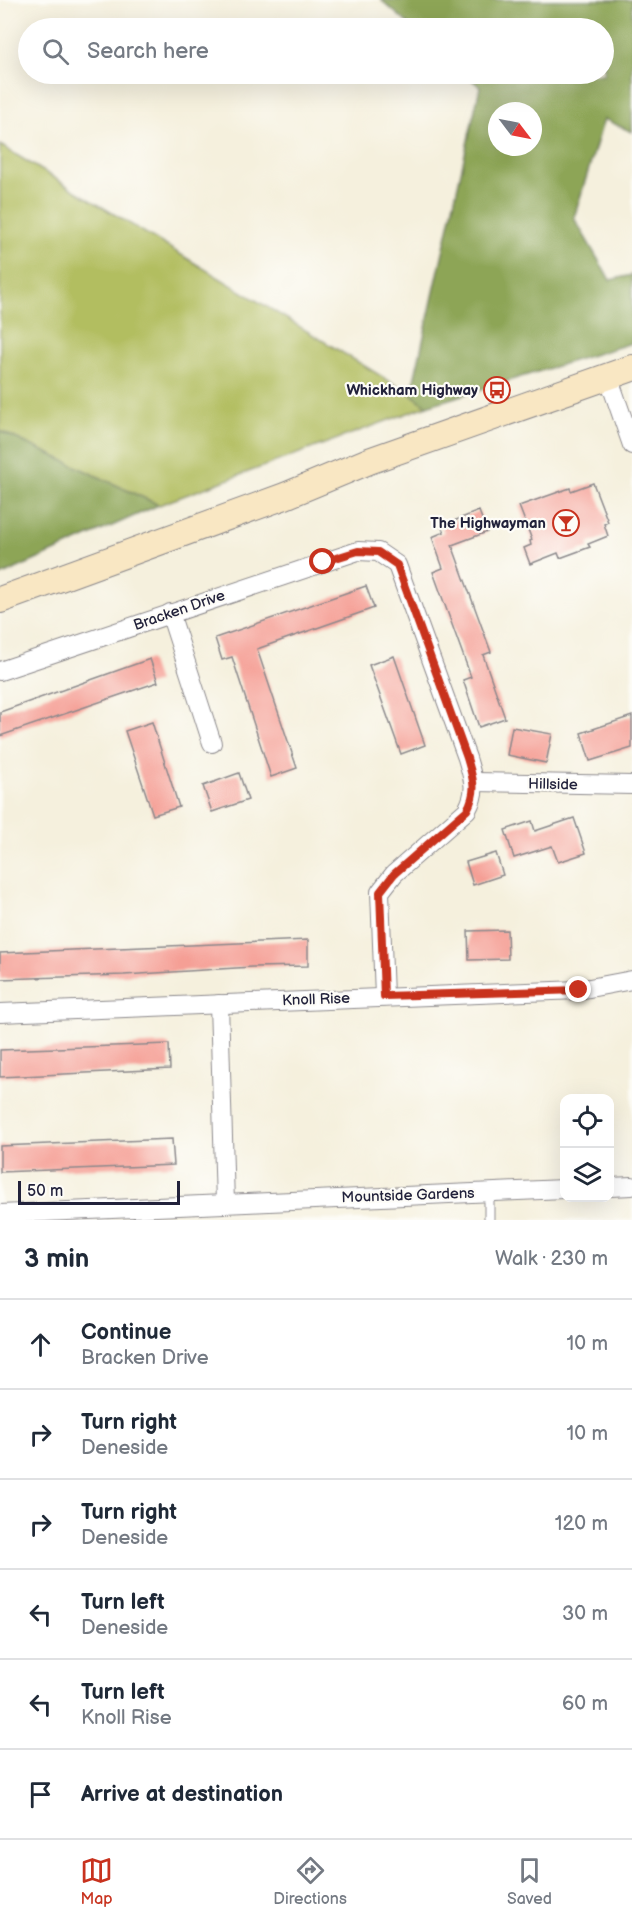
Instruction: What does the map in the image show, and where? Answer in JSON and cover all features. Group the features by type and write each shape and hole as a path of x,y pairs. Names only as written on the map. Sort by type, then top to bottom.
{"main road":[{"path":"0,600 285,496 369,461 620,372"}],"street":[{"path":"620,372 632,445"},
{"name":"Bracken Drive","path":"0,671 358,551 378,552 397,565 474,782"},
{"path":"170,613 212,743"},
{"path":"384,996 380,892 394,874 467,810 473,798 474,782"},
{"name":"Hillside","path":"474,782 632,785"},
{"name":"Knoll Rise","path":"0,1013 579,990 632,980"},
{"path":"219,1004 225,1203"},
{"path":"614,1187 632,1186"},
{"name":"Mountside Gardens","path":"0,1214 560,1189"}],"lane":[{"path":"489,1192 489,1220"}],"green space":[{"path":"381,0 632,0 632,132 604,119 574,218 610,280 632,275 632,343 427,406 411,394 480,87 477,84 614,84 614,18 402,18"},
{"path":"0,145 411,394 427,406 159,505 0,431"},
{"path":"0,431 159,505 0,576"}],"building":[{"name":"The Highwayman","path":"593,483 608,522 604,524 608,536 588,544 590,547 560,558 558,553 530,564 524,548 531,545 532,540 519,506 570,488 571,491"},
{"path":"479,511 487,532 452,545 491,652 483,655 505,718 479,727 463,680 471,677 433,572 443,568 432,537 444,532 441,526"},
{"path":"366,586 374,608 257,649 297,768 271,777 232,657 222,660 215,638"},
{"path":"394,656 425,745 401,754 369,665"},
{"path":"150,659 158,682 0,736 0,712"},
{"path":"632,716 632,748 590,761 581,733"},
{"path":"152,722 179,807 153,815 125,731"},
{"path":"512,727 552,734 546,763 507,755"},
{"path":"239,773 248,800 212,812 203,786"},
{"path":"574,818 586,853 558,862 552,846 514,858 505,830 532,821 535,831"},
{"path":"496,853 503,875 473,885 466,862"},
{"path":"507,930 508,959 469,960 468,931"},
{"path":"308,940 308,966 0,979 0,953"},
{"path":"169,1044 170,1069 0,1077 0,1050"},
{"path":"172,1139 174,1165 0,1172 0,1146"}],"place":[{"name":"Whickham Highway","path":"497,390"},
{"name":"The Highwayman","path":"566,523"}],"route":[{"path":"323,562 358,551 378,552 397,565 474,782 473,798 467,810 394,874 380,892 384,996 579,990"}]}
